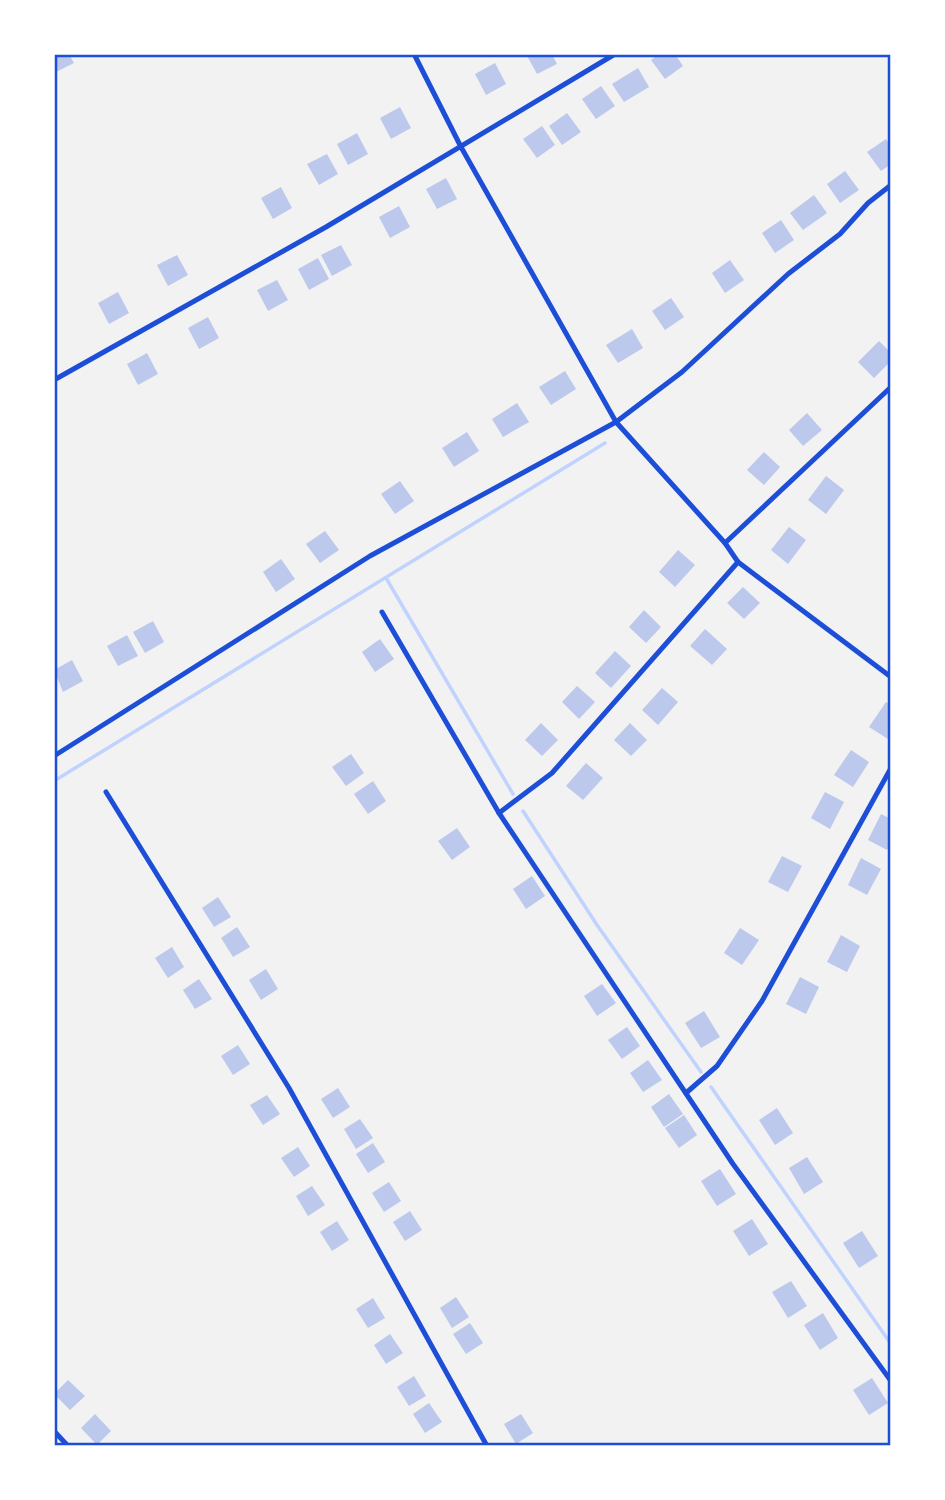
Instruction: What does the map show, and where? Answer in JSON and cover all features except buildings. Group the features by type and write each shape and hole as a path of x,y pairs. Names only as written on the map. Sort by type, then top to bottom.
{"street":[{"path":"414,54 461,147 616,422 725,543 737,562 891,677"},
{"path":"54,380 461,147 615,54"},
{"path":"54,756 370,556 616,422 682,372 788,274 840,234 868,203 891,185"},
{"path":"725,543 891,387"},
{"path":"499,813 552,773 737,562"},
{"path":"382,612 499,813 733,1164 891,1381"},
{"path":"687,1093 717,1066 762,1001 891,768"},
{"path":"106,792 289,1088 487,1446"},
{"path":"54,1431 68,1446"}],"waterway":[{"path":"54,781 605,443"},
{"path":"386,578 513,794"},
{"path":"523,811 597,925 701,1072"},
{"path":"711,1087 891,1344"}]}
